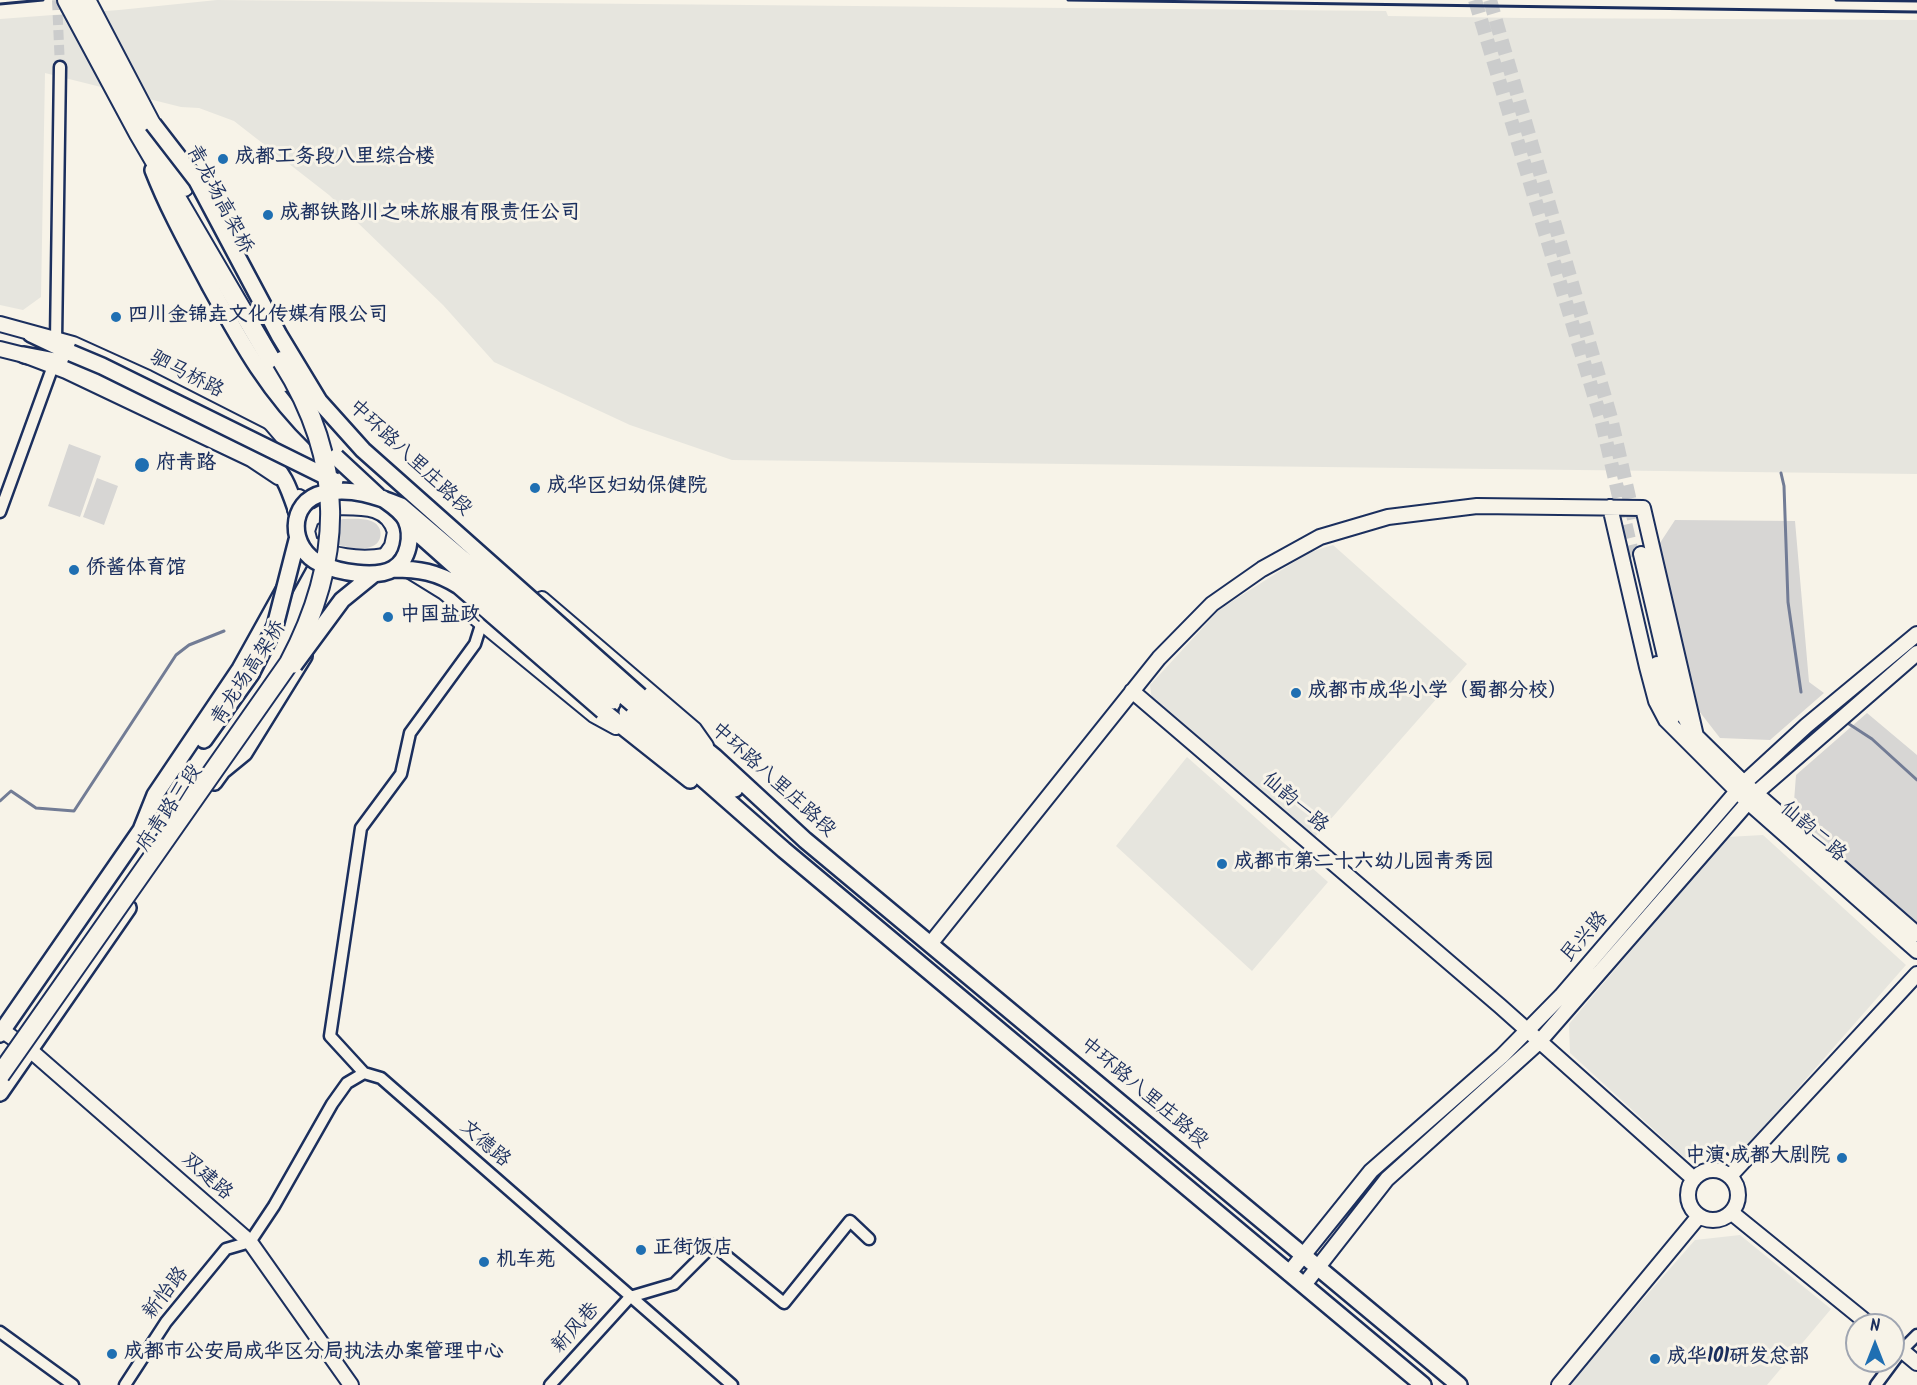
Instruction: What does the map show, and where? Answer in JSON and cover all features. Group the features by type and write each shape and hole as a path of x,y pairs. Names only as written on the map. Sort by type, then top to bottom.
{"highway":[{"name":"青龙场高架桥","path":"0,1075 289,663 315,610 327,557 330,498 326,464 313,416 186,191 67,0"},
{"name":"青龙场高架桥","path":"0,1060 233,725 282,659 307,603 315,573 318,482 306,428 274,363 146,129 86,0"}],"main road":[{"name":"中环路八里庄路段","path":"146,129 170,212 245,350 266,382 293,416 441,555 633,704 715,757 805,840 1459,1385"},
{"name":"中环路八里庄路段","path":"146,129 197,181 284,344 320,401 363,450 633,704 784,850 1423,1385"},
{"path":"31,334 63,361 98,375 276,465 283,475 305,529 275,626 251,674 141,830"},
{"path":"24,355 102,366 380,504 406,509 633,704 768,816 805,840"},
{"path":"356,492 322,493 305,501 305,555 331,569 374,574"},
{"name":"府青路三段","path":"0,1093 222,771 244,753 308,650 335,613 389,562 404,557 410,535 405,519 380,504"},
{"name":"府青路三段","path":"1,1032 141,830 154,795 240,669 305,529"},
{"path":"222,771 336,608 352,590 389,562 443,576 459,586 603,711 730,812 784,850"}],"street":[{"path":"56,339 60,67"},
{"name":"驷马桥路","path":"0,324 73,344 148,378 260,435 280,459 305,529"},
{"path":"0,349 24,355"},
{"path":"0,512 63,361"},
{"path":"638,739 594,715 444,592 389,562 332,553 305,529 332,507 380,504 462,531 694,729 715,757"},
{"path":"931,944 1159,658 1212,604 1262,569 1320,537 1388,517 1477,506 1610,507"},
{"name":"仙韵二路","path":"1610,507 1643,508 1637,552 1656,701 1666,720 1690,738 1917,951"},
{"name":"仙韵二路","path":"1610,507 1637,552 1670,678 1690,738"},
{"path":"250,1242 274,1206 332,1104 347,1083 364,1073 330,1036 361,828 401,774 410,733 475,644 482,622"},
{"name":"民兴路","path":"1289,1273 1371,1171 1527,1031 1562,996 1740,787 1806,726 1917,634"},
{"name":"民兴路","path":"1304,1285 1386,1179 1539,1042 1752,798 1917,653"},
{"name":"仙韵一路","path":"1132,691 1527,1031 1694,1179"},
{"name":"仙韵二路","path":"1752,798 1917,934"},
{"path":"1730,1176 1917,974"},
{"name":"双建路","path":"1,1032 30,1050 250,1242 351,1385"},
{"name":"文德路","path":"364,1073 381,1078 732,1385"},
{"path":"1707,1171 1723,1172 1730,1176 1735,1182 1739,1197 1732,1213 1716,1221 1699,1216 1689,1202 1688,1194 1694,1179 1707,1171"},
{"path":"1732,1213 1855,1313"},
{"path":"1558,1385 1699,1216"},
{"path":"630,1297 675,1284 713,1245 784,1303 850,1221 869,1239"},
{"name":"新怡路","path":"125,1385 166,1322 226,1249 250,1242"},
{"name":"新风巷","path":"550,1385 630,1297"},
{"path":"0,1332 73,1385"},
{"path":"1905,1353 1917,1363"}],"shaded area":[{"path":"217,0 1386,11 1388,16 1917,20 1917,474 732,460 630,425 494,362 443,305 329,195 234,121 199,108 181,107 45,73 41,297 23,310 0,305 0,19"},
{"path":"69,444 101,456 80,517 48,506"},
{"path":"97,478 118,486 104,525 83,517"},
{"path":"364,519 375,523 381,533 377,544 365,548 336,544 336,521"},
{"path":"1675,520 1795,521 1809,682 1824,693 1770,740 1720,738 1699,711 1658,546"},
{"name":"成都市成华小学（蜀都分校）","path":"1333,545 1467,664 1315,837 1152,700 1150,685 1220,609 1310,552"},
{"path":"1867,713 1917,755 1917,922 1793,815 1796,775"},
{"name":"成都市第二十六幼儿园青秀园","path":"1187,757 1328,882 1252,971 1116,846"},
{"path":"1763,835 1906,965 1741,1153 1685,1158 1570,1053 1569,1024 1727,837"},
{"path":"1740,1235 1831,1309 1767,1385 1568,1385 1695,1240"}],"waterway":[{"path":"1781,473 1784,486 1788,602 1801,692"},
{"path":"0,801 11,791 36,808 74,811 176,655 189,645 224,631"},
{"path":"1849,724 1872,739 1917,780"}],"tunnel":[{"path":"57,0 60,67"},
{"path":"1475,0 1601,419 1633,557"},
{"path":"1490,0 1611,418 1634,519"}],"railway":[{"path":"0,4 43,0"},
{"path":"1068,0 1917,12"},
{"path":"1836,0 1917,1"}],"place":[{"name":"成都工务段八里综合楼","path":"223,159"},
{"name":"成都铁路川之味旅服有限责任公司","path":"268,215"},
{"name":"四川金锦垚文化传媒有限公司","path":"116,317"},
{"name":"府青路","path":"142,465"},
{"name":"成华区妇幼保健院","path":"535,488"},
{"name":"侨酱体育馆","path":"74,570"},
{"name":"中国盐政","path":"388,617"},
{"name":"成都市成华小学（蜀都分校）","path":"1296,693"},
{"name":"成都市第二十六幼儿园青秀园","path":"1222,864"},
{"name":"中演·成都大剧院","path":"1842,1158"},
{"name":"正街饭店","path":"641,1250"},
{"name":"机车苑","path":"484,1262"},
{"name":"成都市公安局成华区分局执法办案管理中心","path":"112,1354"},
{"name":"成华101研发总部","path":"1655,1359"}]}
